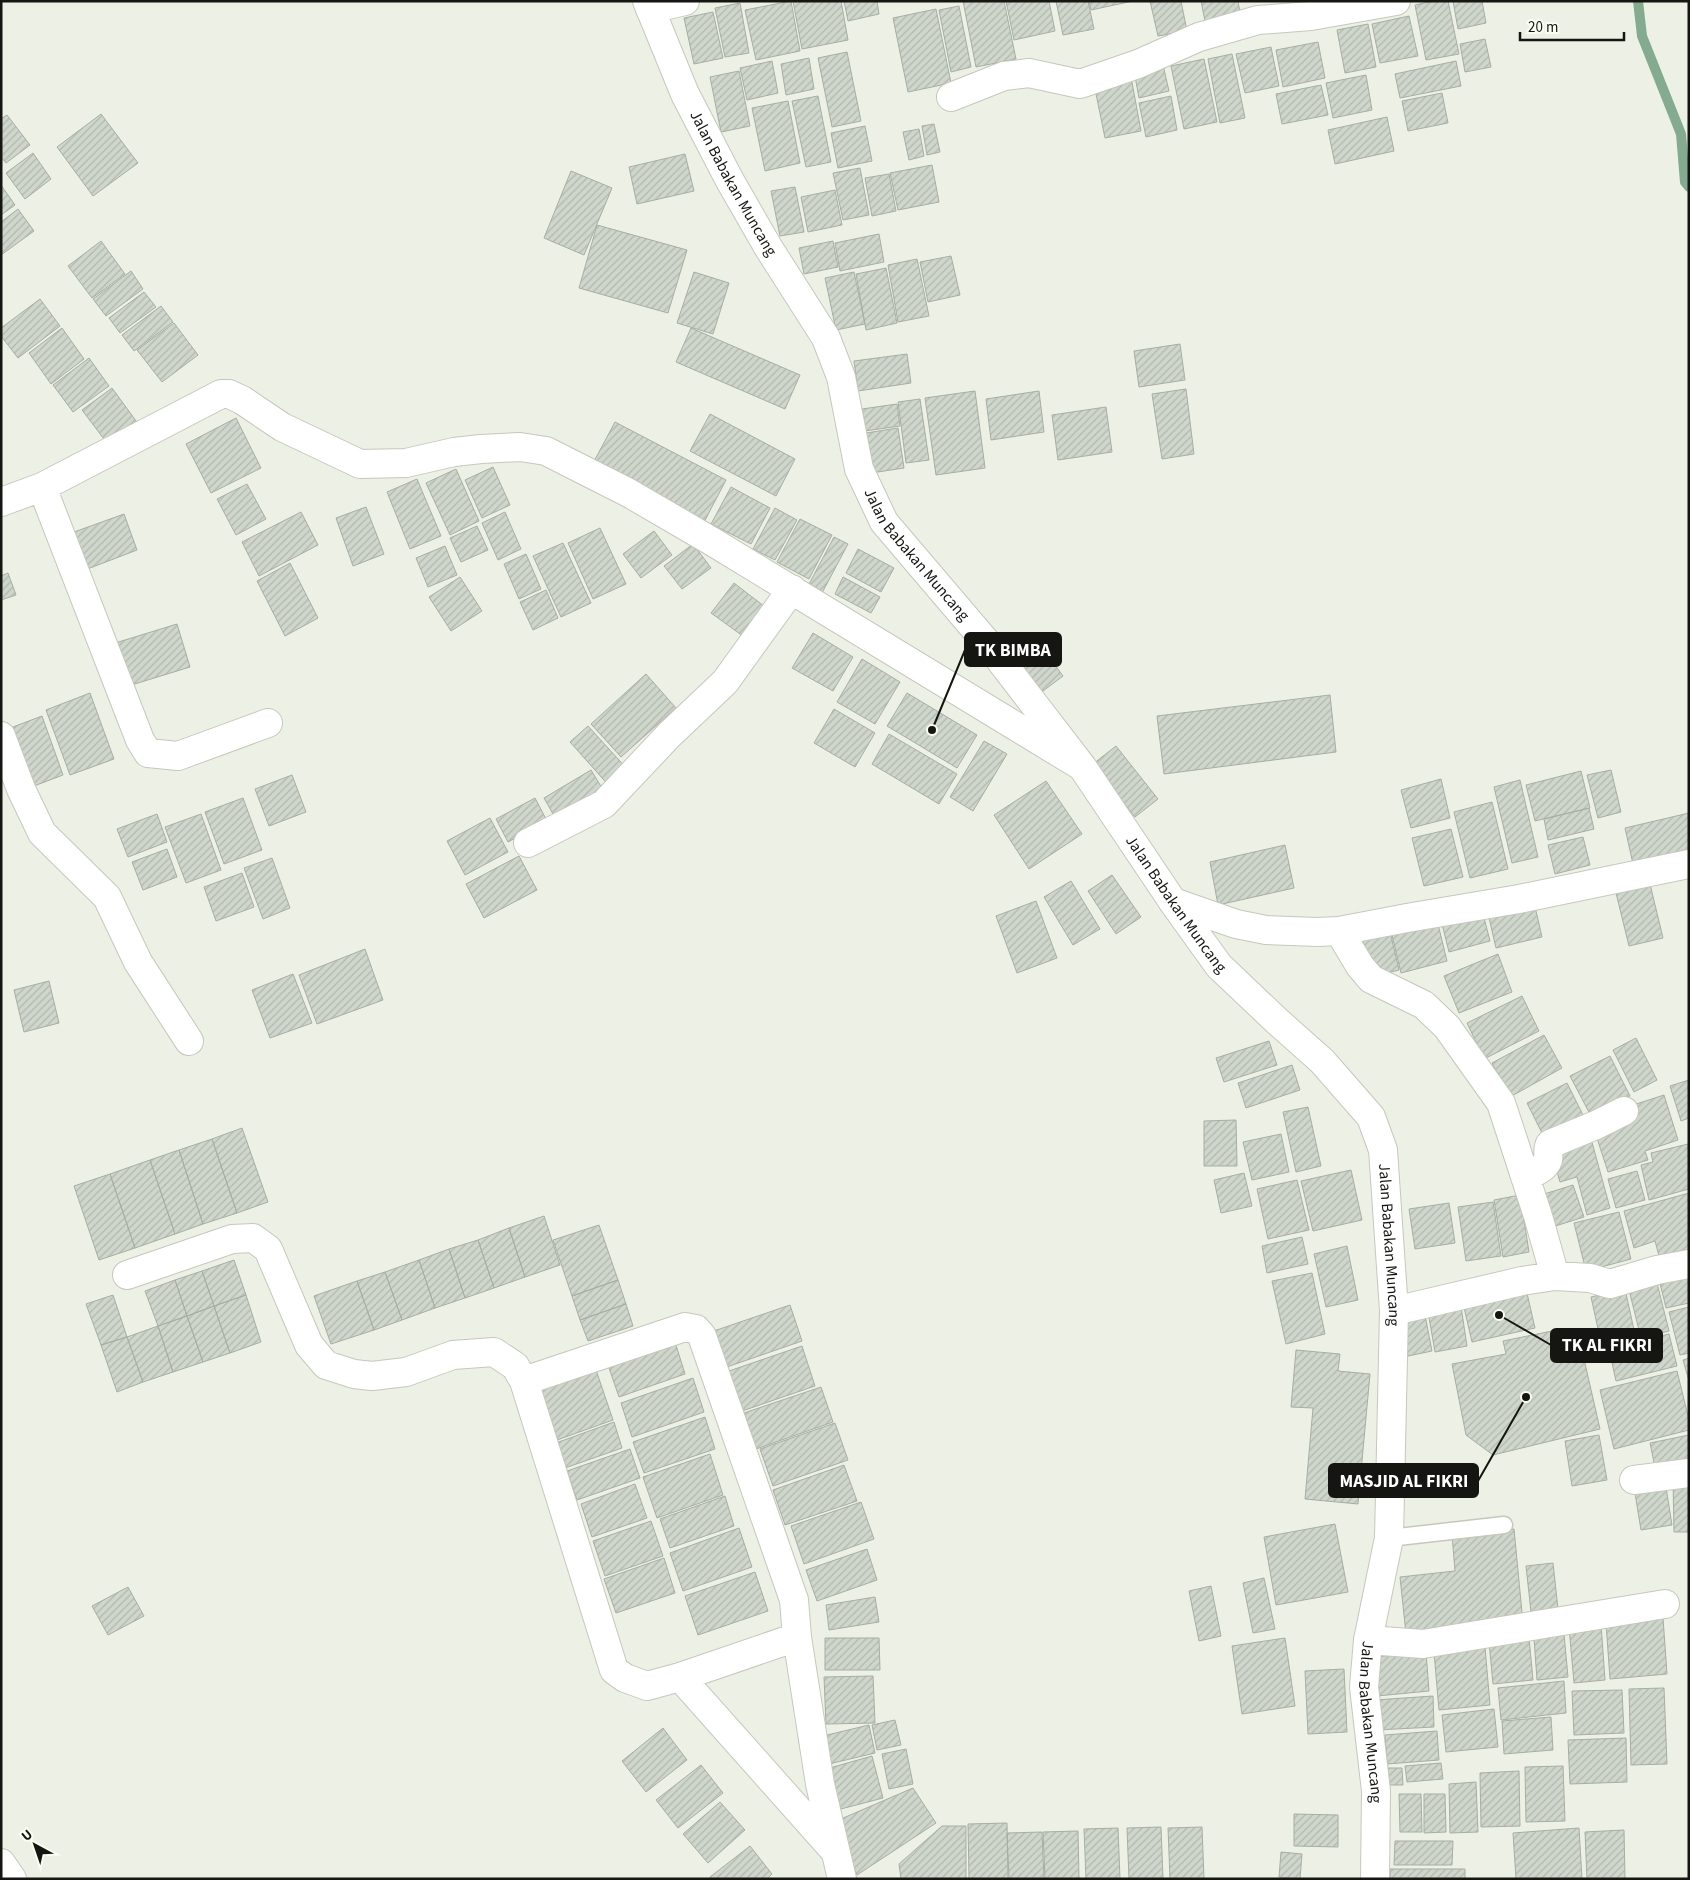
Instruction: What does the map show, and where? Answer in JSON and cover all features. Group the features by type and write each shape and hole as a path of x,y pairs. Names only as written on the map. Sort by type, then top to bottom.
{"street":[{"path":"648,5 685,1"},
{"path":"951,97 1004,76 1029,73 1080,84 1138,64 1254,11 1311,16 1396,1"},
{"name":"Jalan Babakan Muncang","path":"648,5 685,94 729,179 768,247 826,338 841,377 859,470 884,522 987,643 1083,768 1173,902 1220,966 1322,1061 1371,1117 1383,1150 1394,1311 1389,1538 1368,1640 1364,1687 1376,1791 1375,1879"},
{"path":"1,502 42,487 221,394 229,394 242,400 282,427 360,464 406,463 454,452 481,449 520,447 546,451 629,493 792,589 1083,768"},
{"path":"42,487 140,740 148,753 178,756 268,723"},
{"path":"528,843 604,804 669,735 725,682 792,589"},
{"path":"1,736 21,789 42,834 107,897 138,962 189,1041"},
{"path":"1173,902 1236,924 1266,930 1340,931 1536,896 1689,864"},
{"path":"1340,931 1360,966 1371,979 1424,1006 1447,1027 1501,1103 1526,1177 1555,1276"},
{"path":"1526,1177 1544,1167 1548,1160 1548,1147 1550,1144 1624,1111"},
{"path":"127,1275 232,1239 253,1238 268,1249 309,1345 326,1365 354,1374 372,1376 406,1372 453,1355 494,1352 515,1366 524,1381 614,1670 625,1678 647,1686 680,1678 797,1637"},
{"path":"1394,1311 1522,1281 1555,1276 1590,1278 1610,1284 1657,1270 1689,1264"},
{"path":"524,1381 685,1327 696,1329 702,1336 794,1600 797,1637 820,1784 842,1879"},
{"path":"1634,1480 1689,1473"},
{"path":"1368,1640 1423,1644 1665,1604"},
{"path":"680,1678 836,1852"},
{"path":"1,1863 12,1879"}],"lane":[{"path":"1389,1538 1504,1525"}],"building":[{"path":"791,1 800,51 756,60 745,10"},
{"path":"793,1 841,1 848,40 802,49"},
{"path":"844,1 877,1 879,14 848,21"},
{"path":"963,1 1004,1 1016,59 976,67"},
{"path":"1006,1 1049,1 1055,31 1014,40"},
{"path":"1056,1 1088,1 1094,29 1063,35"},
{"path":"1089,1 1133,1 1091,10"},
{"path":"1150,1 1181,1 1187,31 1158,36"},
{"path":"1201,1 1238,1 1242,24 1207,31"},
{"path":"1433,1 1448,1 1459,54 1426,60 1415,5"},
{"path":"1453,1 1482,1 1486,23 1458,29"},
{"path":"740,3 749,53 725,57 715,8"},
{"path":"959,6 971,67 951,72 939,10"},
{"path":"936,9 951,83 908,92 893,18"},
{"path":"713,12 723,58 694,64 684,18"},
{"path":"1409,16 1418,56 1380,63 1372,24"},
{"path":"1368,24 1376,67 1345,73 1337,30"},
{"path":"1485,39 1491,67 1465,72 1460,44"},
{"path":"1318,42 1325,78 1283,87 1276,50"},
{"path":"1271,47 1279,86 1245,93 1236,54"},
{"path":"847,52 861,121 832,127 818,58"},
{"path":"1232,54 1245,118 1220,123 1208,59"},
{"path":"809,58 814,89 786,95 781,64"},
{"path":"1204,59 1217,122 1184,129 1171,66"},
{"path":"772,61 778,93 747,100 740,68"},
{"path":"1456,61 1461,86 1400,98 1395,74"},
{"path":"1163,65 1169,91 1139,98 1134,71"},
{"path":"739,71 750,126 721,132 710,77"},
{"path":"1366,75 1372,110 1333,118 1326,83"},
{"path":"1131,77 1141,131 1105,138 1094,84"},
{"path":"1321,85 1328,115 1282,124 1276,94"},
{"path":"1442,93 1448,123 1408,131 1402,101"},
{"path":"818,96 831,162 806,167 792,101"},
{"path":"1171,96 1177,130 1146,137 1139,103"},
{"path":"788,101 800,163 765,171 752,108"},
{"path":"101,114 138,163 93,196 57,147"},
{"path":"7,115 30,145 6,163 1,157 1,119"},
{"path":"1387,117 1394,151 1335,164 1328,130"},
{"path":"934,124 940,152 927,155 922,126"},
{"path":"865,126 872,161 838,168 831,133"},
{"path":"919,129 924,156 909,160 903,132"},
{"path":"33,153 51,179 25,199 6,173"},
{"path":"685,154 694,191 637,204 629,167"},
{"path":"932,165 939,202 898,210 890,173"},
{"path":"860,168 869,215 843,220 833,173"},
{"path":"571,171 612,188 584,255 544,238"},
{"path":"889,174 896,211 872,216 865,178"},
{"path":"1,185 15,205 1,215"},
{"path":"795,187 804,232 780,236 771,191"},
{"path":"835,190 842,225 808,232 801,197"},
{"path":"18,209 34,231 1,255 1,222"},
{"path":"597,225 687,250 668,313 579,288"},
{"path":"879,234 884,262 840,271 835,243"},
{"path":"101,241 125,274 92,298 68,266"},
{"path":"833,241 838,267 804,274 799,248"},
{"path":"951,256 960,295 928,302 920,262"},
{"path":"917,259 929,316 898,322 888,265"},
{"path":"886,268 897,323 866,330 856,274"},
{"path":"131,271 143,289 106,316 93,299"},
{"path":"694,272 729,283 713,334 677,323"},
{"path":"854,272 865,324 836,330 825,278"},
{"path":"144,292 156,307 120,333 109,318"},
{"path":"40,299 60,326 18,358 1,336 1,328"},
{"path":"161,306 173,322 134,351 122,335"},
{"path":"174,323 198,355 162,382 137,350"},
{"path":"62,328 84,359 51,384 29,353"},
{"path":"691,328 800,375 785,409 676,362"},
{"path":"1180,344 1185,380 1139,387 1134,351"},
{"path":"907,354 911,383 858,391 854,361"},
{"path":"89,358 109,386 73,412 53,385"},
{"path":"112,388 139,425 110,447 82,410"},
{"path":"1186,389 1194,454 1162,459 1152,394"},
{"path":"975,391 985,468 936,475 925,398"},
{"path":"1039,391 1044,432 991,440 986,399"},
{"path":"920,399 929,460 906,463 898,402"},
{"path":"897,404 900,426 865,431 862,409"},
{"path":"1106,407 1112,452 1058,460 1052,415"},
{"path":"710,414 795,459 776,496 690,451"},
{"path":"236,418 261,468 211,493 186,444"},
{"path":"615,422 726,480 702,526 591,467"},
{"path":"898,428 904,468 871,473 866,433"},
{"path":"493,467 510,505 482,518 465,480"},
{"path":"456,469 479,521 450,535 426,483"},
{"path":"417,479 441,536 410,549 387,492"},
{"path":"247,484 266,519 236,535 217,499"},
{"path":"731,487 770,508 751,544 711,524"},
{"path":"366,507 384,554 353,566 336,518"},
{"path":"775,508 797,520 775,560 753,549"},
{"path":"301,512 318,545 259,576 242,542"},
{"path":"505,512 521,549 498,560 482,523"},
{"path":"124,514 137,550 77,573 63,536"},
{"path":"800,519 832,535 809,579 777,562"},
{"path":"477,526 488,550 461,562 450,538"},
{"path":"600,528 626,584 593,599 568,543"},
{"path":"654,531 672,555 641,578 623,554"},
{"path":"834,537 848,544 822,593 808,586"},
{"path":"563,543 591,603 561,617 533,556"},
{"path":"693,544 711,568 682,589 664,566"},
{"path":"445,546 457,575 428,587 416,558"},
{"path":"858,549 894,568 881,592 846,573"},
{"path":"526,554 541,589 519,599 504,564"},
{"path":"290,563 318,618 285,636 257,581"},
{"path":"8,573 16,595 1,600 1,576"},
{"path":"460,577 482,611 451,631 429,597"},
{"path":"843,577 880,597 871,613 835,594"},
{"path":"734,583 769,610 747,639 711,613"},
{"path":"546,590 558,618 533,630 520,602"},
{"path":"177,624 190,667 125,687 112,644"},
{"path":"813,633 853,657 833,691 792,668"},
{"path":"1037,641 1063,676 1039,694 1013,661"},
{"path":"862,659 900,682 875,724 837,702"},
{"path":"646,674 676,708 621,757 591,724"},
{"path":"90,693 114,759 70,775 46,710"},
{"path":"907,693 977,735 957,768 887,726"},
{"path":"1330,695 1336,752 1164,774 1157,716"},
{"path":"834,709 875,733 855,767 814,743"},
{"path":"42,716 63,775 26,789 5,730"},
{"path":"588,726 629,771 611,788 570,742"},
{"path":"889,734 957,774 939,804 872,764"},
{"path":"984,741 1007,754 973,811 950,797"},
{"path":"1116,746 1158,799 1135,817 1093,764"},
{"path":"591,770 605,793 557,821 544,798"},
{"path":"1611,770 1621,812 1598,818 1587,775"},
{"path":"1581,771 1590,808 1535,821 1526,785"},
{"path":"292,775 306,812 269,826 255,789"},
{"path":"1441,779 1450,818 1411,828 1401,790"},
{"path":"1520,780 1538,857 1512,863 1494,787"},
{"path":"1046,781 1082,834 1029,869 994,815"},
{"path":"243,798 262,850 224,864 205,812"},
{"path":"535,798 547,821 508,842 496,819"},
{"path":"1492,802 1508,869 1470,878 1454,812"},
{"path":"1589,808 1594,829 1548,840 1544,819"},
{"path":"1689,813 1689,850 1633,864 1625,828"},
{"path":"157,814 167,842 128,857 117,829"},
{"path":"201,814 221,870 186,883 165,827"},
{"path":"490,818 508,852 465,875 447,841"},
{"path":"1451,829 1463,877 1424,886 1412,838"},
{"path":"1583,837 1590,865 1555,874 1548,845"},
{"path":"1285,845 1294,888 1218,905 1210,862"},
{"path":"167,849 177,877 143,890 132,862"},
{"path":"519,856 537,890 484,918 466,884"},
{"path":"272,858 290,908 263,919 244,868"},
{"path":"242,873 254,907 216,921 204,887"},
{"path":"1112,875 1141,917 1116,934 1088,891"},
{"path":"1649,880 1663,938 1629,946 1615,889"},
{"path":"1071,881 1100,929 1073,945 1044,897"},
{"path":"1533,898 1542,937 1496,948 1487,909"},
{"path":"1036,901 1057,958 1017,973 996,916"},
{"path":"1482,910 1490,941 1449,952 1441,920"},
{"path":"1437,920 1447,961 1401,973 1391,931"},
{"path":"1388,923 1399,970 1372,977 1360,930"},
{"path":"365,949 383,1000 317,1024 299,975"},
{"path":"1498,954 1512,992 1459,1013 1444,976"},
{"path":"293,974 312,1023 270,1038 252,990"},
{"path":"49,981 59,1023 24,1032 14,990"},
{"path":"1522,996 1539,1031 1484,1059 1467,1023"},
{"path":"1544,1035 1562,1068 1510,1097 1492,1063"},
{"path":"1636,1038 1657,1080 1634,1092 1613,1050"},
{"path":"1269,1041 1277,1065 1224,1082 1216,1058"},
{"path":"1610,1056 1630,1096 1591,1116 1570,1076"},
{"path":"1292,1065 1300,1090 1246,1108 1238,1083"},
{"path":"1689,1080 1689,1118 1681,1121 1670,1086"},
{"path":"1567,1083 1587,1123 1547,1143 1527,1103"},
{"path":"1664,1095 1678,1140 1645,1151 1648,1160 1608,1172 1595,1132 1624,1108"},
{"path":"1308,1107 1321,1166 1296,1172 1283,1112"},
{"path":"1236,1120 1237,1166 1204,1166 1204,1121"},
{"path":"242,1128 268,1202 237,1213 212,1139"},
{"path":"1281,1134 1289,1172 1252,1180 1243,1142"},
{"path":"1590,1135 1610,1208 1587,1215 1577,1177 1560,1182 1550,1146"},
{"path":"212,1139 237,1213 203,1224 179,1150"},
{"path":"1688,1144 1689,1189 1649,1200 1641,1165 1653,1162 1651,1153"},
{"path":"179,1150 203,1224 175,1234 150,1160"},
{"path":"150,1160 175,1234 135,1248 110,1174"},
{"path":"1351,1170 1362,1220 1313,1231 1301,1181"},
{"path":"1637,1171 1645,1200 1616,1208 1608,1179"},
{"path":"1244,1173 1252,1206 1221,1213 1214,1180"},
{"path":"110,1174 135,1248 99,1260 74,1186"},
{"path":"1297,1180 1309,1230 1268,1239 1257,1189"},
{"path":"1573,1185 1584,1217 1549,1228 1538,1196"},
{"path":"1689,1193 1689,1255 1661,1263 1655,1241 1634,1248 1624,1211"},
{"path":"1520,1195 1529,1252 1503,1257 1494,1200"},
{"path":"1493,1202 1501,1256 1466,1261 1458,1207"},
{"path":"1449,1203 1455,1243 1415,1249 1409,1209"},
{"path":"1619,1212 1631,1259 1586,1271 1574,1223"},
{"path":"544,1216 560,1265 525,1277 509,1228"},
{"path":"599,1225 618,1280 572,1296 553,1240"},
{"path":"509,1228 525,1277 494,1288 478,1240"},
{"path":"1302,1237 1308,1264 1267,1273 1262,1246"},
{"path":"478,1240 494,1288 465,1298 449,1249"},
{"path":"1347,1246 1358,1300 1326,1307 1314,1254"},
{"path":"449,1249 465,1298 435,1308 419,1260"},
{"path":"234,1260 246,1295 214,1306 202,1271"},
{"path":"419,1260 435,1308 402,1320 385,1272"},
{"path":"1689,1267 1689,1303 1666,1308 1658,1275"},
{"path":"202,1271 214,1306 187,1316 175,1280"},
{"path":"385,1272 402,1320 374,1330 357,1281"},
{"path":"1312,1273 1325,1334 1286,1344 1272,1281"},
{"path":"1656,1279 1669,1331 1641,1338 1628,1286"},
{"path":"175,1280 187,1316 158,1326 145,1291"},
{"path":"618,1280 626,1304 580,1320 572,1296"},
{"path":"357,1281 374,1330 331,1344 314,1296"},
{"path":"1526,1289 1535,1328 1472,1342 1463,1303"},
{"path":"1625,1289 1636,1339 1602,1347 1591,1297"},
{"path":"113,1295 127,1337 101,1345 86,1304"},
{"path":"246,1295 261,1342 230,1353 214,1306"},
{"path":"1460,1300 1467,1346 1435,1352 1427,1306"},
{"path":"626,1304 633,1326 588,1341 580,1320"},
{"path":"790,1305 802,1341 724,1368 711,1332"},
{"path":"1423,1305 1432,1351 1408,1356 1398,1311"},
{"path":"214,1306 230,1353 203,1362 187,1316"},
{"path":"1689,1307 1689,1353 1680,1355 1669,1312"},
{"path":"187,1316 203,1362 173,1372 158,1326"},
{"path":"158,1326 173,1372 143,1382 127,1337"},
{"path":"1562,1329 1563,1336 1578,1333 1600,1429 1493,1455 1466,1435 1452,1364 1506,1354 1503,1341"},
{"path":"1669,1334 1677,1366 1616,1381 1609,1349"},
{"path":"127,1337 143,1382 117,1392 101,1345"},
{"path":"675,1342 685,1374 619,1397 608,1365"},
{"path":"802,1346 815,1386 742,1411 729,1371"},
{"path":"1296,1350 1340,1354 1338,1371 1370,1374 1358,1504 1305,1499 1313,1408 1291,1407"},
{"path":"1689,1358 1689,1381 1683,1360"},
{"path":"595,1367 613,1420 557,1440 539,1386"},
{"path":"1677,1371 1689,1420 1689,1430 1614,1449 1600,1390"},
{"path":"693,1378 704,1412 632,1437 621,1403"},
{"path":"821,1387 833,1422 756,1449 744,1413"},
{"path":"705,1417 715,1449 644,1473 633,1442"},
{"path":"614,1422 622,1448 565,1468 556,1443"},
{"path":"835,1423 848,1460 773,1486 760,1449"},
{"path":"1599,1435 1607,1480 1572,1486 1565,1441"},
{"path":"1689,1435 1689,1465 1656,1472 1650,1443"},
{"path":"630,1449 640,1478 577,1500 567,1471"},
{"path":"710,1454 723,1495 657,1518 643,1477"},
{"path":"844,1465 857,1501 785,1525 773,1490"},
{"path":"1665,1481 1672,1525 1641,1530 1634,1487"},
{"path":"1673,1481 1689,1481 1689,1532 1674,1532"},
{"path":"635,1484 647,1518 592,1537 581,1504"},
{"path":"725,1496 734,1526 670,1548 660,1519"},
{"path":"861,1502 874,1539 804,1564 791,1526"},
{"path":"651,1521 663,1556 605,1576 593,1541"},
{"path":"1335,1524 1348,1592 1276,1605 1264,1537"},
{"path":"739,1528 752,1567 683,1591 670,1553"},
{"path":"1514,1529 1523,1623 1406,1634 1400,1577 1455,1571 1452,1535"},
{"path":"867,1549 877,1580 817,1601 806,1570"},
{"path":"664,1558 675,1593 616,1613 604,1579"},
{"path":"1553,1563 1558,1609 1531,1612 1526,1566"},
{"path":"755,1572 768,1611 698,1635 685,1596"},
{"path":"1264,1578 1275,1629 1253,1633 1243,1583"},
{"path":"1211,1586 1221,1636 1199,1641 1189,1591"},
{"path":"128,1587 144,1616 108,1635 92,1606"},
{"path":"875,1597 879,1622 829,1630 826,1605"},
{"path":"1663,1618 1667,1674 1610,1679 1606,1623"},
{"path":"1601,1624 1605,1680 1574,1683 1569,1627"},
{"path":"1564,1634 1568,1677 1537,1680 1534,1638"},
{"path":"825,1638 879,1638 880,1670 825,1670"},
{"path":"1285,1638 1295,1706 1242,1714 1232,1646"},
{"path":"1529,1638 1533,1680 1493,1684 1489,1642"},
{"path":"1485,1647 1490,1705 1439,1710 1434,1652"},
{"path":"1426,1652 1429,1691 1377,1696 1373,1657"},
{"path":"1344,1669 1347,1732 1308,1734 1305,1671"},
{"path":"873,1676 875,1723 826,1724 824,1677"},
{"path":"1564,1681 1566,1713 1501,1720 1498,1688"},
{"path":"1664,1688 1667,1764 1631,1765 1629,1689"},
{"path":"1622,1690 1624,1733 1574,1735 1572,1691"},
{"path":"1433,1696 1434,1727 1377,1730 1375,1700"},
{"path":"1494,1709 1498,1747 1446,1752 1442,1715"},
{"path":"1551,1717 1553,1750 1504,1754 1502,1721"},
{"path":"895,1720 901,1745 877,1750 872,1725"},
{"path":"869,1725 875,1753 829,1764 823,1736"},
{"path":"663,1728 687,1760 646,1792 622,1761"},
{"path":"1437,1731 1439,1760 1387,1764 1385,1735"},
{"path":"1626,1738 1627,1782 1570,1784 1568,1740"},
{"path":"906,1749 913,1784 889,1789 882,1754"},
{"path":"872,1756 883,1798 837,1810 826,1769"},
{"path":"1441,1763 1443,1779 1407,1782 1405,1766"},
{"path":"701,1765 723,1793 678,1828 656,1800"},
{"path":"1563,1766 1565,1821 1526,1822 1525,1767"},
{"path":"1382,1768 1402,1768 1403,1785 1383,1785"},
{"path":"1519,1771 1520,1826 1481,1827 1480,1773"},
{"path":"1476,1782 1478,1832 1450,1833 1449,1784"},
{"path":"913,1788 936,1823 857,1875 834,1822"},
{"path":"1399,1794 1421,1794 1422,1832 1400,1832"},
{"path":"1424,1794 1445,1794 1446,1832 1424,1833"},
{"path":"720,1802 745,1830 708,1863 683,1834"},
{"path":"1294,1814 1338,1815 1338,1847 1294,1846"},
{"path":"1007,1823 1008,1879 969,1879 968,1824"},
{"path":"942,1826 966,1826 966,1879 901,1879 899,1864"},
{"path":"1161,1827 1163,1879 1129,1879 1127,1828"},
{"path":"1202,1827 1204,1879 1170,1879 1168,1828"},
{"path":"1118,1828 1120,1879 1086,1879 1084,1829"},
{"path":"1579,1828 1582,1879 1516,1879 1513,1833"},
{"path":"1624,1830 1625,1879 1587,1879 1585,1832"},
{"path":"1078,1831 1079,1879 1045,1879 1043,1832"},
{"path":"1042,1832 1044,1879 1009,1879 1007,1833"},
{"path":"1395,1841 1453,1841 1452,1865 1394,1865"},
{"path":"750,1846 772,1874 767,1879 711,1879 710,1877"},
{"path":"1281,1852 1302,1854 1300,1879 1279,1877"},
{"path":"1390,1869 1465,1869 1465,1879 1390,1879"}],"waterway":[{"path":"1638,1 1642,36 1681,134 1685,182 1689,187"}],"place":[{"name":"TK BIMBA","path":"932,730"},
{"name":"TK AL FIKRI","path":"1499,1315"},
{"name":"MASJID AL FIKRI","path":"1526,1397"}]}
